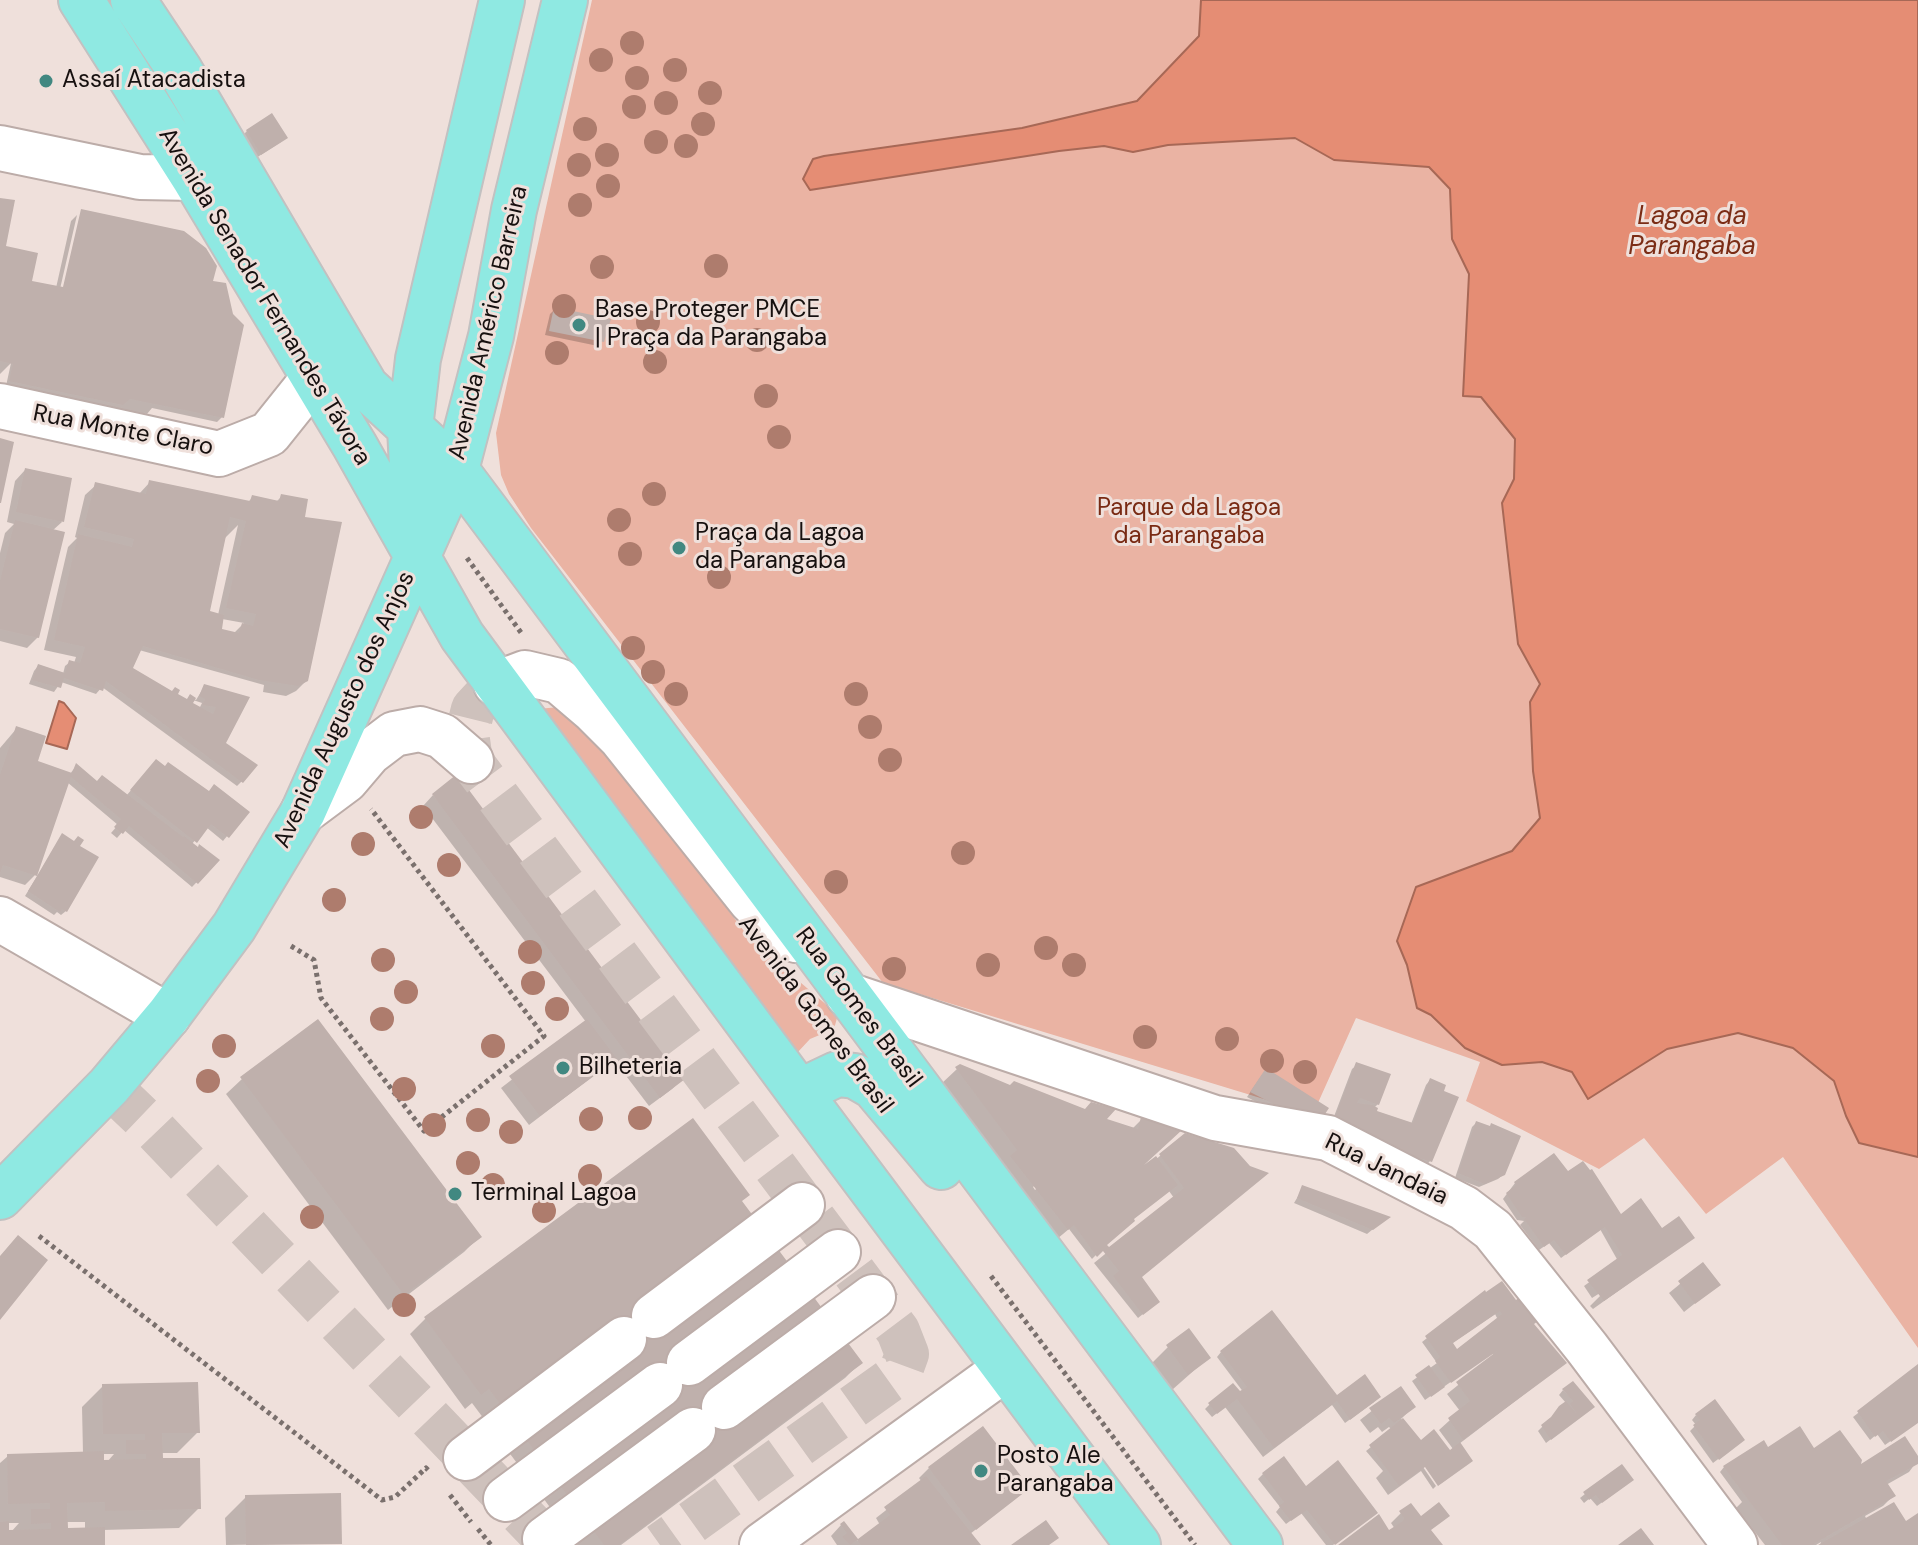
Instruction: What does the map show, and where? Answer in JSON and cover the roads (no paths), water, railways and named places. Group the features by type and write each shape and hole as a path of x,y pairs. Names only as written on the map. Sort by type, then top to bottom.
{"main road":[{"name":"Avenida Senador Fernandes Távora","path":"81,0 194,178 417,556"},
{"name":"Avenida Senador Fernandes Távora","path":"133,0 179,69 366,387 456,470"},
{"name":"Avenida Américo Barreira","path":"417,556 410,428 426,320 502,0"},
{"name":"Avenida Américo Barreira","path":"417,556 456,470 491,336 514,210 565,0"},
{"name":"Rua Gomes Brasil","path":"456,470 1260,1545"},
{"path":"417,556 462,636 496,684 1138,1545"},
{"name":"Avenida Augusto dos Anjos","path":"1,1196 109,1086 168,1016 234,927 303,812 417,556"},
{"path":"799,1092 837,1074 855,1076 874,1087 963,1194 1020,1223"}],"street":[{"path":"0,148 140,177 194,178"},
{"name":"Rua Monte Claro","path":"0,406 219,454 269,434 313,379"},
{"path":"496,684 525,673 559,681 621,738 751,901 789,938 813,948"},
{"path":"303,812 346,780 369,753 394,734 420,729 442,736 471,761"},
{"path":"0,919 168,1016"},
{"name":"Rua Jandaia","path":"848,995 1215,1118 1328,1138 1464,1208 1493,1230 1559,1312 1735,1545"},
{"path":"448,1474 802,1205"},
{"path":"506,1499 838,1252"},
{"path":"545,1539 873,1297"},
{"path":"762,1545 1005,1369"}],"water":[{"name":"Lagoa da Parangaba","path":"1201,0 1918,0 1918,1157 1859,1143 1834,1081 1793,1048 1738,1033 1667,1049 1588,1099 1572,1072 1542,1062 1502,1065 1465,1048 1431,1015 1417,1008 1407,965 1397,941 1416,887 1512,851 1540,818 1533,771 1530,702 1540,684 1518,644 1502,503 1514,479 1515,439 1481,397 1463,396 1469,274 1452,239 1450,189 1429,167 1334,160 1295,138 1168,145 1133,152 1104,146 810,190 803,179 813,159 824,156 1022,128 1137,101 1199,36"},
{"path":"59,701 76,718 67,749 46,743"}],"tunnel":[{"path":"496,684 473,709 467,733 471,761 898,1331 907,1354 900,1373 660,1545"},
{"path":"109,1086 151,1126 551,1545"}],"place":[{"name":"Assaí Atacadista","path":"46,81"},
{"name":"Base Proteger PMCE | Praça da Parangaba","path":"579,325"},
{"name":"Praça da Lagoa da Parangaba","path":"679,548"},
{"name":"Bilheteria","path":"563,1068"},
{"name":"Terminal Lagoa","path":"455,1194"},
{"name":"Posto Ale Parangaba","path":"981,1471"}],"park label":[{"name":"Parque da Lagoa da Parangaba","path":"1189,523"}]}
